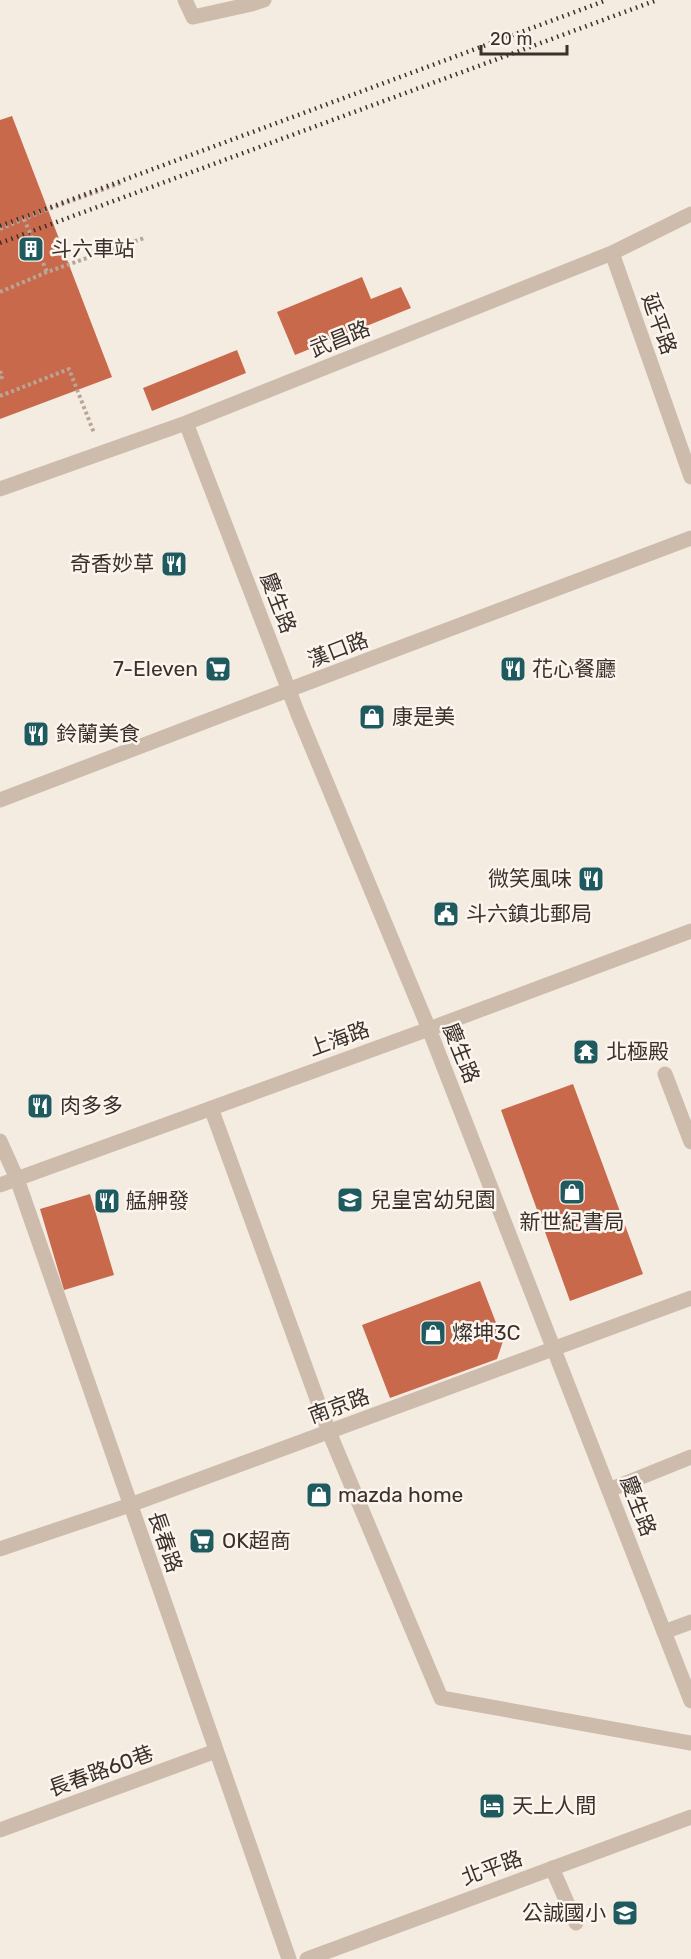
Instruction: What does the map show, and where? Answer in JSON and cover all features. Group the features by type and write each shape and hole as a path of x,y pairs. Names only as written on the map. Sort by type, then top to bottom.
{"street":[{"path":"185,0 193,17 264,0"},
{"name":"武昌路","path":"0,489 186,423 612,253 691,214"},
{"name":"延平路","path":"612,253 691,477"},
{"name":"慶生路","path":"186,423 290,691 429,1029 691,1701"},
{"name":"漢口路","path":"0,800 691,538"},
{"name":"上海路","path":"0,1185 691,931"},
{"path":"665,1074 691,1142"},
{"path":"211,1108 329,1432 441,1698 691,1743"},
{"name":"長春路","path":"0,1141 17,1179 289,1959"},
{"name":"南京路","path":"0,1549 130,1505 691,1298"},
{"path":"609,1490 691,1457"},
{"path":"664,1632 691,1622"},
{"name":"長春路60巷","path":"0,1830 216,1751"},
{"name":"北平路","path":"307,1959 691,1816"},
{"path":"552,1868 576,1923"}],"path":[{"path":"0,229 121,183"},
{"path":"24,219 47,272"},
{"path":"0,292 47,272 144,238"},
{"path":"0,396 69,369 101,453"},
{"path":"0,371 2,377 0,378"}],"building":[{"name":"斗六車站","path":"12,116 112,377 0,419 0,120"},
{"path":"362,277 371,299 401,287 411,308 295,355 277,312"},
{"path":"237,350 246,373 152,411 143,388"},
{"name":"新世紀書局","path":"573,1084 643,1274 570,1301 501,1110"},
{"path":"90,1194 114,1275 64,1290 40,1209"},
{"name":"燦坤3C","path":"480,1281 503,1341 497,1359 390,1398 362,1325"}],"railway":[{"path":"0,226 607,0"},
{"path":"0,243 657,0"}],"place":[{"name":"斗六車站","path":"31,249"},
{"name":"奇香妙草","path":"174,564"},
{"name":"7-Eleven","path":"218,669"},
{"name":"花心餐廳","path":"513,669"},
{"name":"康是美","path":"372,717"},
{"name":"鈴蘭美食","path":"36,734"},
{"name":"微笑風味","path":"591,879"},
{"name":"斗六鎮北郵局","path":"446,914"},
{"name":"北極殿","path":"586,1052"},
{"name":"肉多多","path":"40,1106"},
{"name":"新世紀書局","path":"572,1192"},
{"name":"兒皇宮幼兒園","path":"350,1200"},
{"name":"艋舺發","path":"107,1201"},
{"name":"燦坤3C","path":"433,1333"},
{"name":"mazda home","path":"319,1495"},
{"name":"OK超商","path":"202,1541"},
{"name":"天上人間","path":"492,1806"},
{"name":"公誠國小","path":"625,1913"}]}
